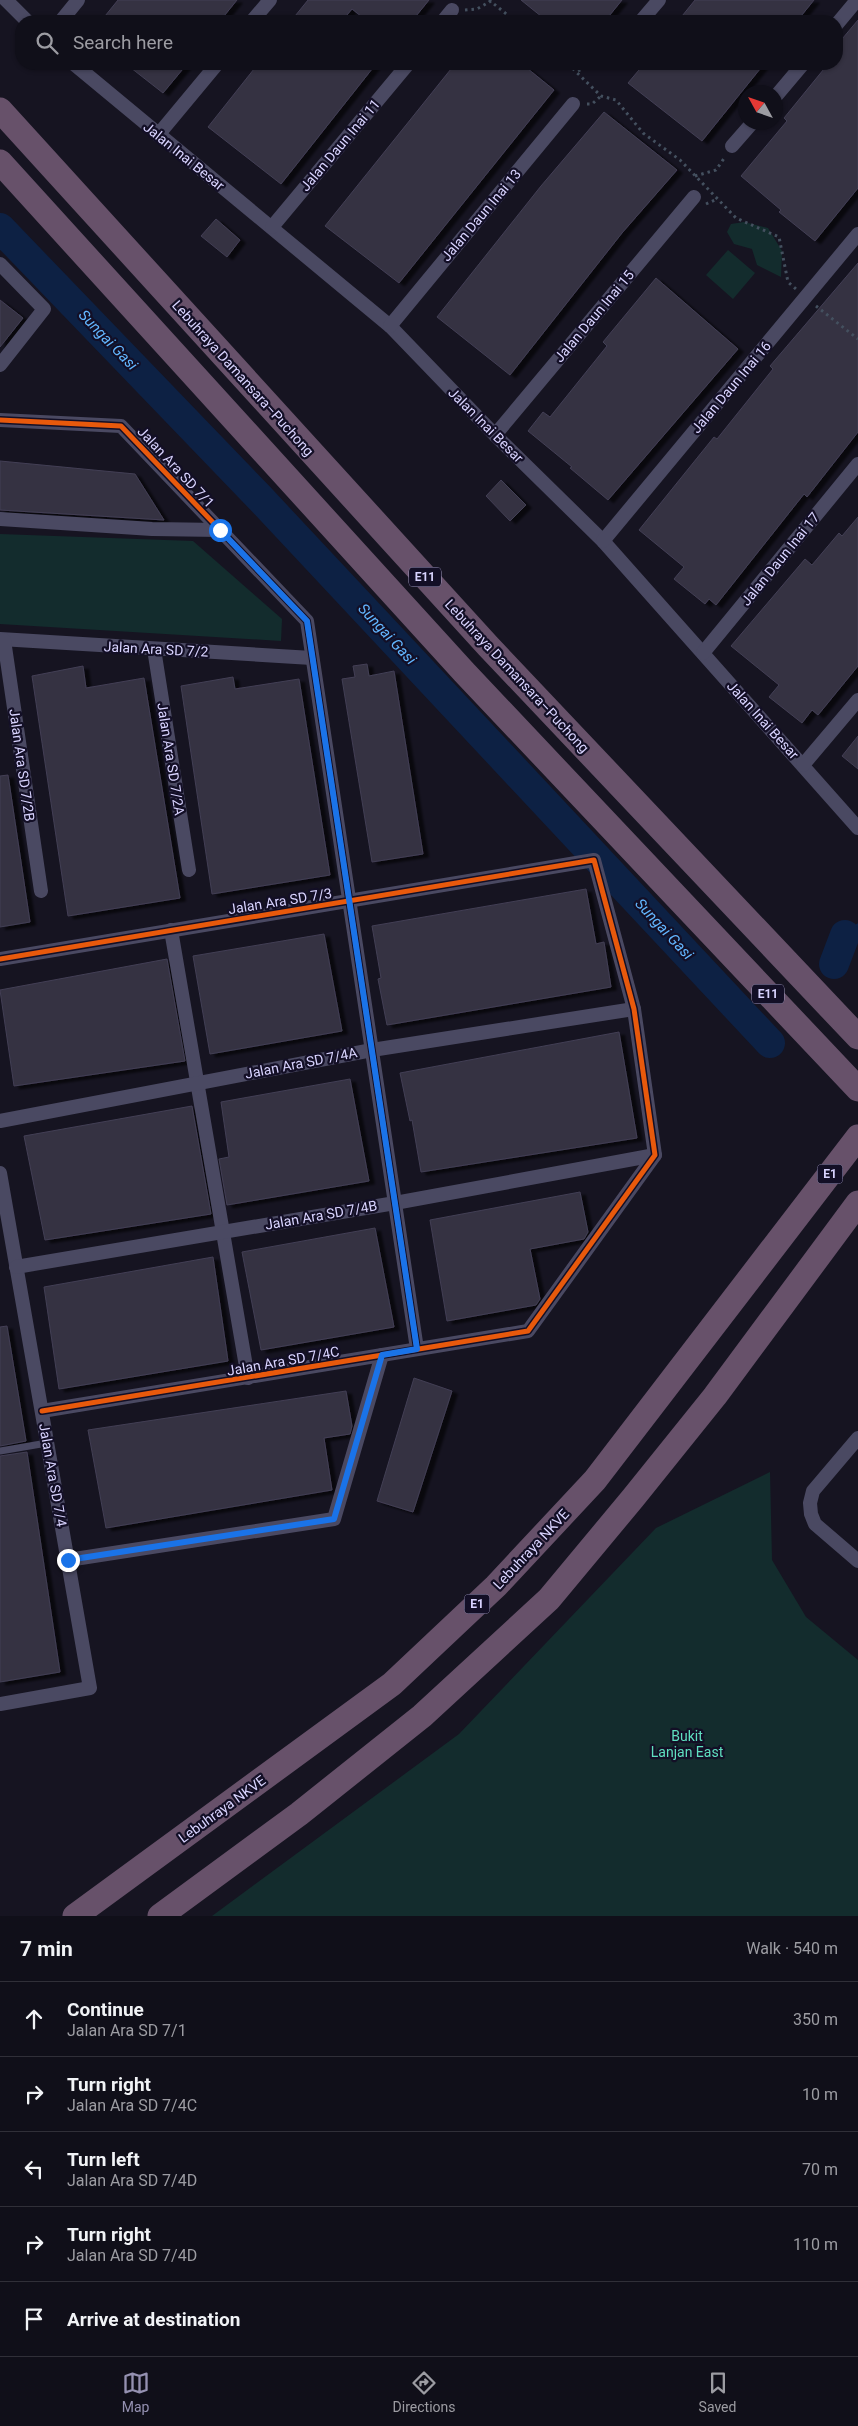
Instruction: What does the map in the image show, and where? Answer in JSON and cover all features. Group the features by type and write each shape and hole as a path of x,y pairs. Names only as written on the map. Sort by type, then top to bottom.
{"highway":[{"name":"Lebuhraya Damansara–Puchong","path":"0,110 481,638 858,1037"},
{"name":"E11","path":"0,162 464,672 858,1089"},
{"name":"Lebuhraya NKVE","path":"75,1916 392,1684 496,1586 595,1480 858,1137"},
{"path":"160,1916 299,1814 422,1716 549,1599 709,1403 858,1203"}],"street":[{"path":"6,0 22,15"},
{"path":"66,15 78,0"},
{"path":"257,15 270,0"},
{"path":"647,15 659,0"},
{"path":"843,17 857,0"},
{"path":"448,15 452,10"},
{"name":"Jalan Inai Besar","path":"81,70 390,326 495,435 604,541 858,828"},
{"path":"158,135 212,70"},
{"name":"Jalan Daun Inai 11","path":"272,227 403,70"},
{"path":"783,87 797,70"},
{"name":"Jalan Daun Inai 13","path":"390,326 573,104"},
{"path":"732,146 746,130"},
{"name":"Jalan Daun Inai 15","path":"495,435 694,197"},
{"name":"Jalan Daun Inai 16","path":"604,541 858,234"},
{"path":"0,264 44,309 0,365"},
{"name":"Jalan Ara SD 7/1","path":"0,420 121,426 307,621 417,1349"},
{"name":"Jalan Daun Inai 17","path":"703,654 858,464"},
{"path":"0,519 152,529 220,530"},
{"name":"Jalan Ara SD 7/2","path":"2,640 312,658"},
{"name":"Jalan Ara SD 7/2B","path":"2,640 41,891"},
{"name":"Jalan Ara SD 7/2A","path":"154,649 188,870"},
{"path":"803,765 858,700"},
{"name":"Jalan Ara SD 7/3","path":"0,959 594,860 634,1009"},
{"path":"171,930 248,1378"},
{"path":"634,1009 655,1155"},
{"name":"Jalan Ara SD 7/4A","path":"0,1120 372,1050 634,1009"},
{"name":"Jalan Ara SD 7/4B","path":"16,1267 395,1203 655,1155"},
{"name":"Jalan Ara SD 7/4C","path":"42,1412 528,1331 655,1155"},
{"name":"Jalan Ara SD 7/4","path":"0,1173 3,1213 16,1267 90,1688 0,1704"},
{"path":"68,1560 334,1519 382,1355"},
{"path":"858,1438 812,1491 810,1514 815,1524 858,1561"}],"lane":[{"path":"0,1451 47,1443"}],"path":[{"path":"452,10 477,9 490,1 508,15"},
{"path":"578,71 601,96 616,100 643,134 680,160 736,218 779,237 788,282 805,298 858,339"},
{"path":"695,176 716,170 732,146"}],"green space":[{"path":"744,222 768,228 782,251 781,277 757,265 752,249 734,244 727,232 731,224"},
{"path":"728,250 755,273 733,299 706,275"},
{"path":"0,534 193,541 282,619 281,641 0,624"},
{"name":"Bukit Lanjan East","path":"770,1472 772,1560 806,1617 858,1660 858,1916 212,1916 459,1734 656,1528"}],"building":[{"path":"118,0 237,0 225,15 106,15"},
{"path":"308,0 429,0 417,15 360,15 352,9 347,15 296,15"},
{"path":"521,0 622,0 610,15 540,15"},
{"path":"695,0 814,0 802,15 683,15"},
{"path":"858,20 858,188 815,241 779,212 781,210 741,176 779,130 783,130 783,126 787,121 784,118 823,70 843,70 843,38"},
{"path":"134,70 182,70 163,93"},
{"path":"253,70 371,70 281,184 208,127"},
{"path":"450,70 529,70 554,90 399,283 325,226"},
{"path":"639,70 759,70 747,85 738,85 738,96 702,141 628,83"},
{"path":"604,112 677,170 622,233 510,375 437,317 541,186"},
{"path":"216,219 240,240 227,257 201,236"},
{"path":"858,263 858,432 807,497 804,494 716,605 709,599 705,604 674,579 684,567 639,530 714,437 717,439 773,369 770,366"},
{"path":"656,278 738,349 608,500 528,431 543,412 550,417 607,346 603,342"},
{"path":"0,300 23,318 0,347"},
{"path":"0,461 135,474 164,520 0,510"},
{"path":"501,480 526,505 510,521 486,496"},
{"path":"858,517 858,666 818,715 812,710 802,723 769,697 779,685 731,646 805,559 812,565 839,533 842,536"},
{"path":"367,664 369,676 394,671 423,854 372,862 342,679 355,677 353,666"},
{"path":"83,666 86,688 144,678 180,898 68,916 32,676"},
{"path":"233,677 235,689 299,679 330,875 212,894 181,686"},
{"path":"858,736 858,769 842,756"},
{"path":"8,775 30,922 0,927 0,776"},
{"path":"586,889 596,944 604,942 611,987 387,1025 378,979 381,978 372,926"},
{"path":"324,934 342,1031 210,1054 193,956"},
{"path":"167,959 185,1061 14,1086 0,990"},
{"path":"619,1032 637,1138 421,1172 412,1120 410,1121 400,1073"},
{"path":"350,1079 369,1181 227,1205 219,1159 229,1157 221,1102"},
{"path":"192,1106 211,1214 45,1240 24,1136"},
{"path":"580,1192 588,1232 584,1239 530,1249 540,1299 536,1305 447,1321 430,1220"},
{"path":"375,1228 394,1327 261,1350 242,1252"},
{"path":"213,1257 228,1361 59,1389 44,1287"},
{"path":"7,1326 26,1441 0,1446 0,1327"},
{"path":"414,1378 452,1391 413,1512 377,1501"},
{"path":"346,1391 352,1426 350,1434 324,1438 332,1490 106,1528 88,1430"},
{"path":"27,1452 60,1672 0,1682 0,1456"}],"waterway":[{"name":"Sungai Gasi","path":"0,228 259,497 770,1043"},
{"name":"Sungai Gasi","path":"845,935 858,926"},
{"name":"Sungai Gasi","path":"834,964 845,935"}],"cycle path":[{"path":"0,420 121,426 307,621 417,1349"},
{"path":"0,959 594,860 634,1009 655,1155 528,1331 42,1411"}],"route":[{"path":"68,1560 334,1519 382,1355 417,1349 307,621 220,530"}]}
